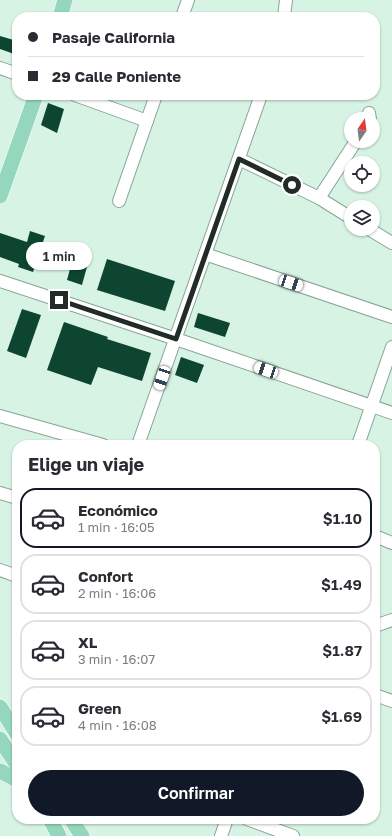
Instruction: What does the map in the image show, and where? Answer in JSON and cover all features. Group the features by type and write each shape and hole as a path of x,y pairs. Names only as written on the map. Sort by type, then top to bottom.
{"main road":[{"path":"61,12 65,0"},
{"path":"0,196 5,168 34,100"},
{"path":"0,739 11,758"},
{"path":"0,771 12,777"},
{"path":"53,824 60,836"},
{"path":"74,824 82,836"}],"street":[{"path":"184,12 188,0"},
{"path":"285,12 286,0"},
{"path":"0,68 12,72"},
{"path":"89,100 147,121"},
{"path":"118,201 154,100"},
{"path":"140,440 259,100"},
{"path":"319,198 351,148"},
{"path":"239,159 319,198 344,214"},
{"path":"380,236 392,243"},
{"path":"205,254 392,317"},
{"path":"0,281 392,413"},
{"path":"360,440 392,347"},
{"path":"0,416 85,440"},
{"path":"0,493 12,497"},
{"path":"380,538 392,543"},
{"path":"0,570 12,574"},
{"path":"380,624 392,620"},
{"path":"380,697 392,701"},
{"path":"221,836 225,824"},
{"path":"261,824 294,836"}],"building":[{"path":"0,36 12,40 12,53 0,49"},
{"path":"48,103 64,109 57,133 41,125"},
{"path":"30,231 45,236 33,272 18,267 19,264 0,257 0,233 27,242"},
{"path":"73,258 88,263 82,285 67,280"},
{"path":"107,259 175,281 165,311 97,290"},
{"path":"22,309 41,315 26,358 7,351"},
{"path":"198,313 230,323 225,337 194,327"},
{"path":"64,322 108,337 107,339 151,353 142,381 98,367 91,385 47,370"},
{"path":"181,357 204,365 197,383 175,375"}],"route":[{"path":"59,300 176,339 239,159 292,185"}]}
